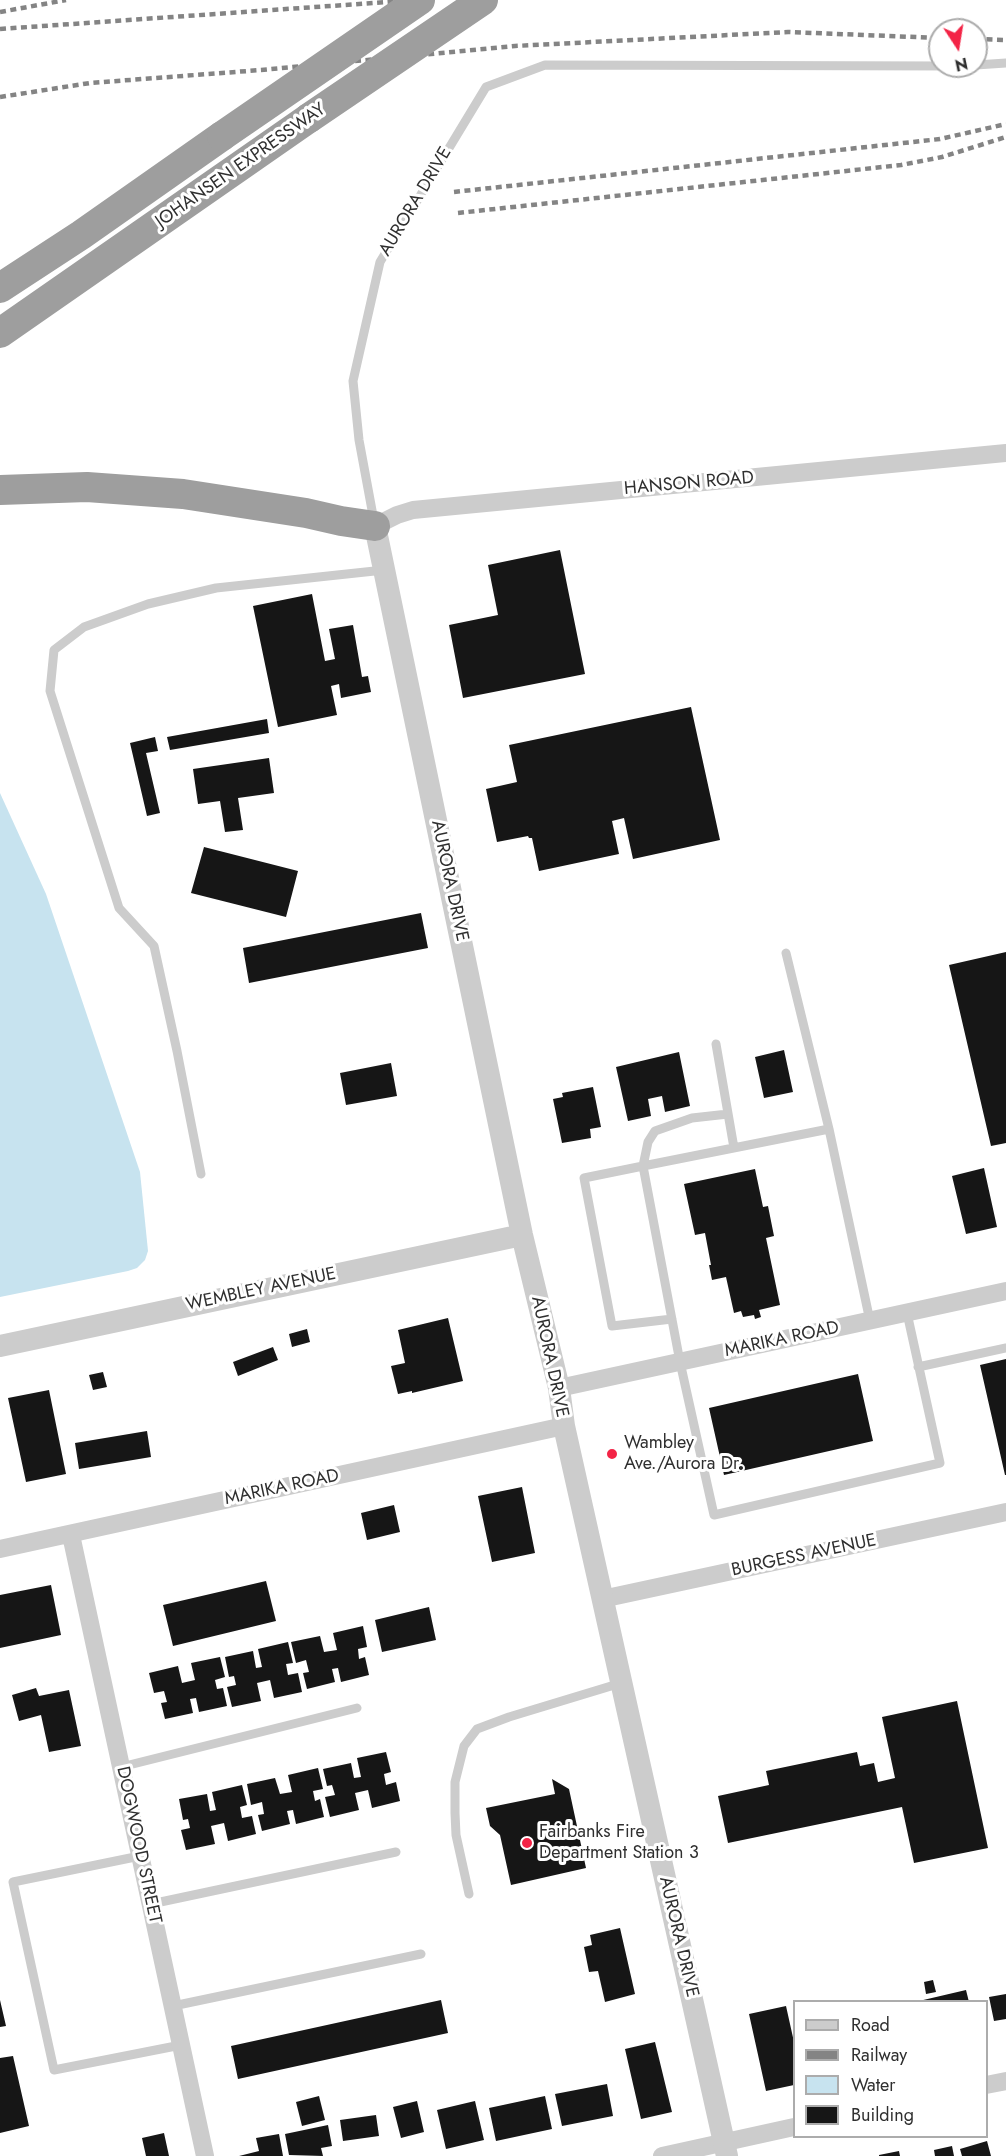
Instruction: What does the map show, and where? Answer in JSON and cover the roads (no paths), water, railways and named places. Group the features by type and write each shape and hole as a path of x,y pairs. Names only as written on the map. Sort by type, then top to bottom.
{"highway":[{"name":"JOHANSEN EXPRESSWAY","path":"0,288 81,235 420,0"},
{"name":"JOHANSEN EXPRESSWAY","path":"0,333 483,0"},
{"path":"0,490 87,487 183,494 375,526"}],"street":[{"name":"HANSON ROAD","path":"375,526 413,510 1006,453"},
{"name":"AURORA DRIVE","path":"375,526 522,1235 559,1388 564,1426 726,2149"},
{"name":"WEMBLEY AVENUE","path":"0,1346 522,1235"},
{"name":"MARIKA ROAD","path":"559,1388 1006,1291"},
{"name":"MARIKA ROAD","path":"0,1549 564,1426"},
{"name":"BURGESS AVENUE","path":"602,1599 1006,1512"},
{"name":"DOGWOOD STREET","path":"71,1535 205,2156"},
{"path":"988,2085 1006,2081"},
{"path":"662,2156 726,2149 793,2128"}],"lane":[{"path":"988,64 1006,63"},
{"name":"AURORA DRIVE","path":"375,526 359,440 353,381 380,262 486,87 545,65 928,66"},
{"path":"201,1174 154,946 119,908 50,691 54,650 84,627 148,604 216,588 384,570"},
{"path":"786,953 829,1129 870,1321"},
{"path":"716,1044 734,1148"},
{"path":"728,1114 692,1118 655,1131 648,1142 643,1166 680,1362 714,1515 940,1463 907,1313"},
{"path":"672,1319 612,1326 584,1179 829,1129"},
{"path":"918,1367 1006,1348"},
{"path":"469,1894 456,1835 455,1813 455,1782 464,1746 477,1729 621,1683"},
{"path":"121,1767 357,1708"},
{"path":"151,1904 396,1852"},
{"path":"140,1856 13,1882 54,2070 181,2045"},
{"path":"173,2006 421,1954"}],"water":[{"path":"0,793 46,894 140,1172 148,1251 145,1260 137,1268 128,1271 0,1297"}],"railway":[{"path":"0,12 66,0"},
{"path":"0,29 416,0"},
{"path":"0,97 90,83 261,70 515,46 788,32 928,38"},
{"path":"988,39 1006,40"},
{"path":"454,192 940,139 1006,124"},
{"path":"458,213 901,165 942,157 1006,137"}],"place":[{"name":"Wambley Ave./Aurora Dr.","path":"612,1454"},
{"name":"Fairbanks Fire Department Station 3","path":"527,1843"}]}
